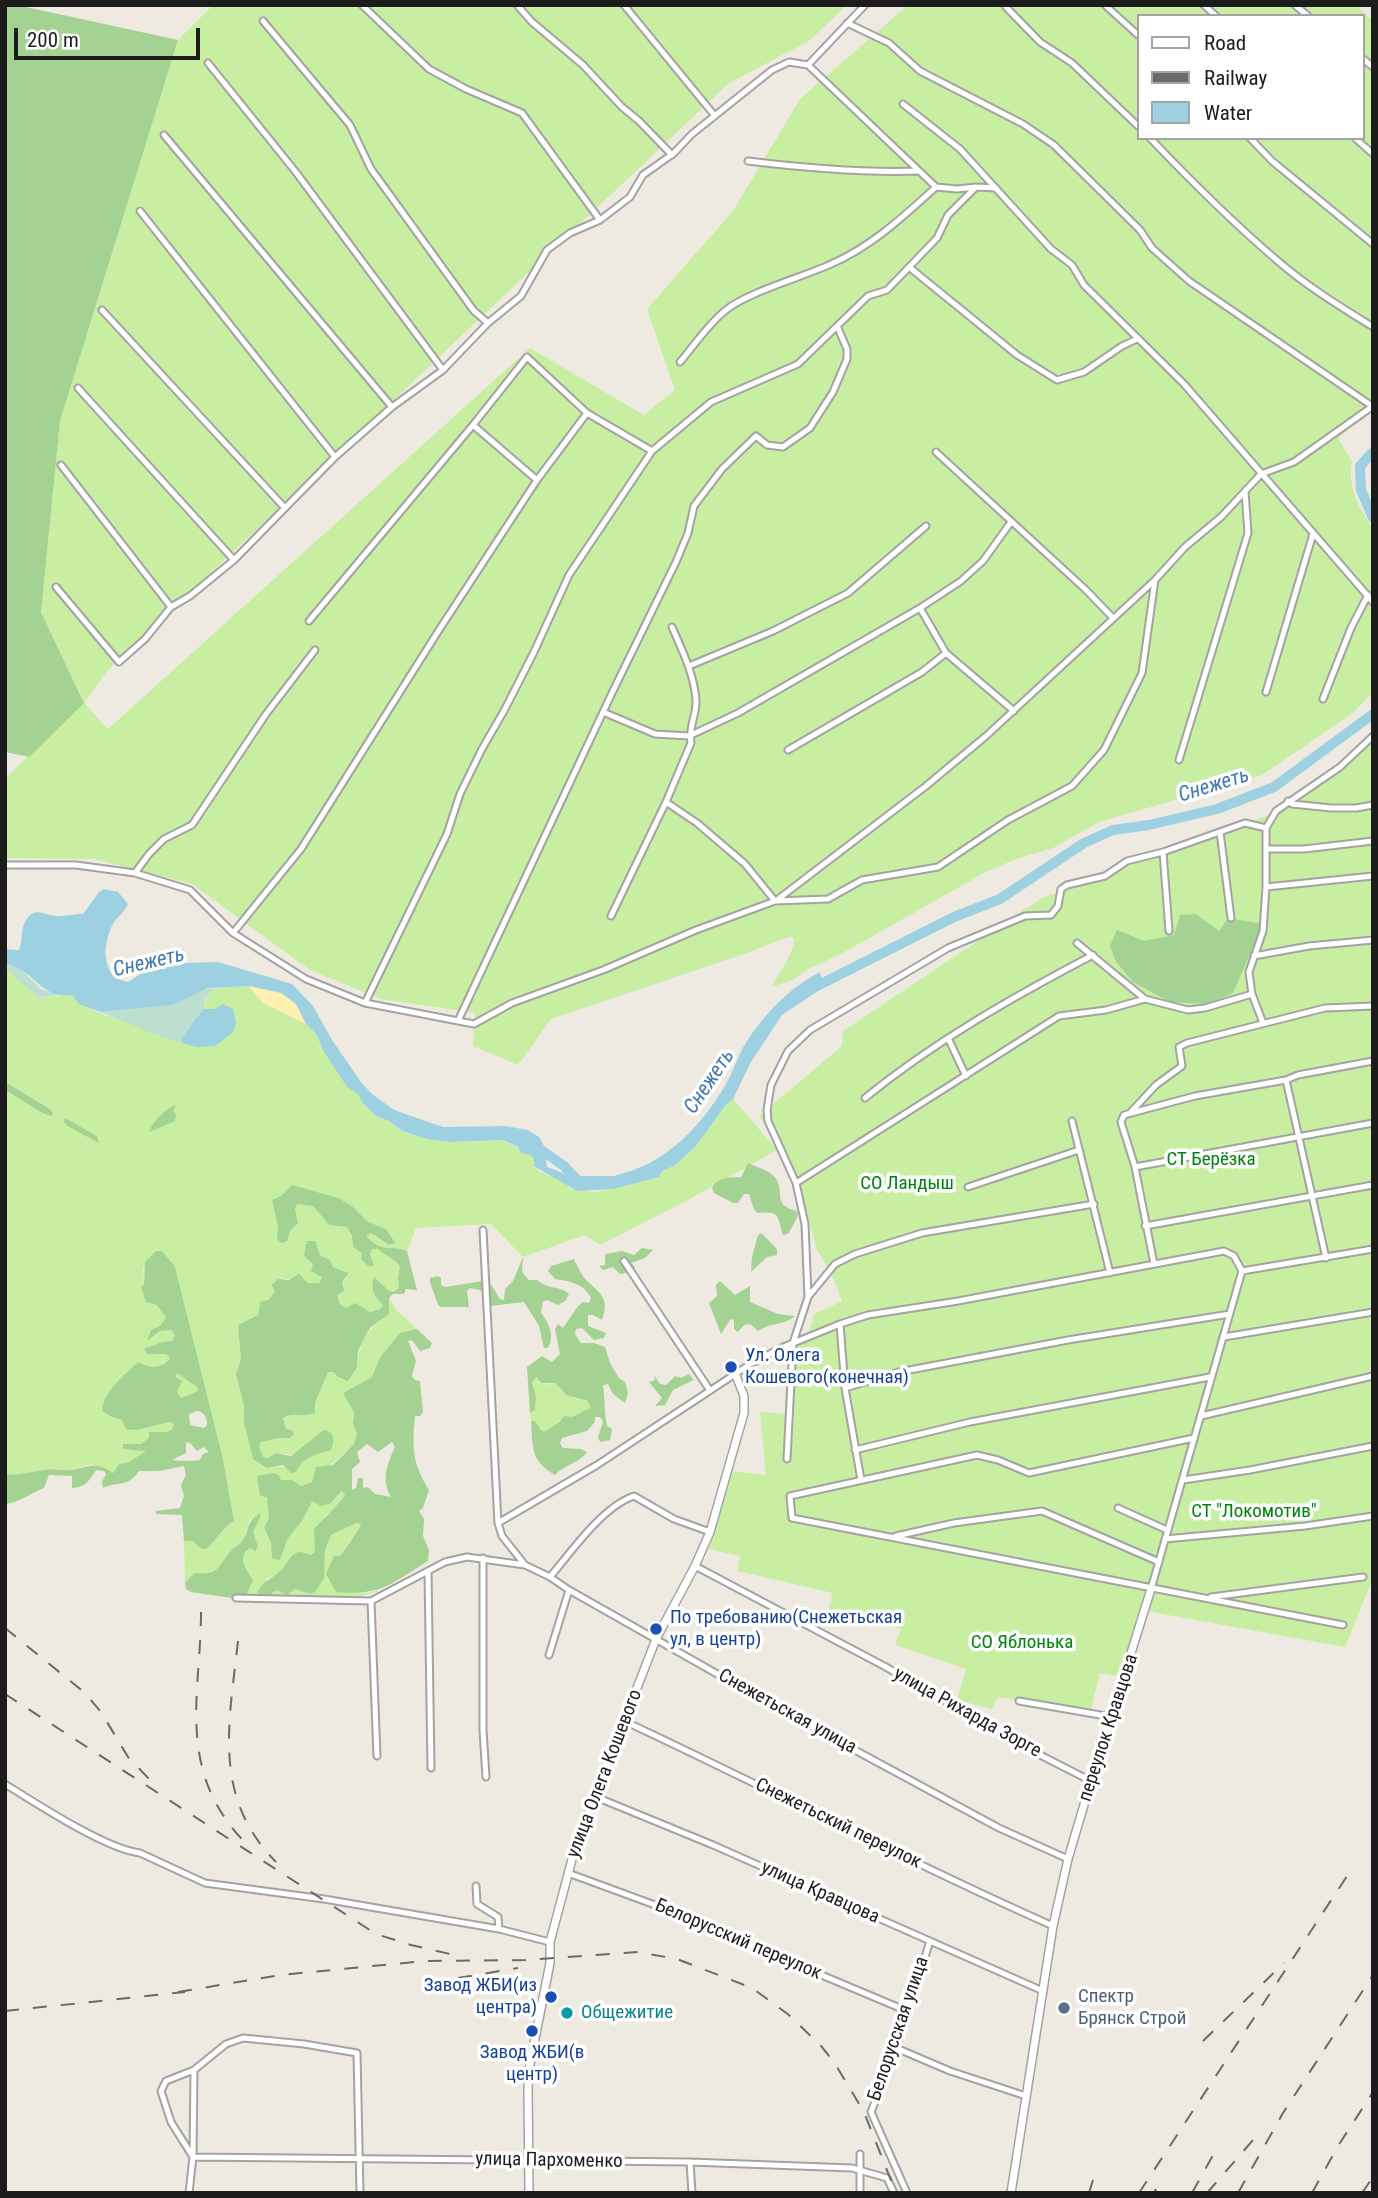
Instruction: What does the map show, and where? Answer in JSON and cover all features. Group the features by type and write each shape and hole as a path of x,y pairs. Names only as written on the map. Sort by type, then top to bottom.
{"street":[{"path":"362,5 429,69 466,89 522,113 600,220"},
{"path":"517,5 540,30 583,65 672,155"},
{"path":"624,5 715,116"},
{"path":"808,65 864,5"},
{"path":"1105,5 1136,33"},
{"path":"1006,7 1040,42 1072,63 1136,124"},
{"path":"263,20 350,125 370,169 474,311 488,323"},
{"path":"5,865 76,865 135,873 190,890 233,933 306,979 365,1003 474,1024 512,1003 603,970 696,930 775,901 926,786 1014,711 1155,580 1185,547 1221,517 1261,474 1294,462 1373,406 1189,281 1152,248 1140,230 1054,145 1023,124 920,71 889,43 847,23"},
{"path":"208,62 295,171 443,370"},
{"path":"57,587 119,662 145,639 171,607 190,596 234,560 335,457 391,407 443,370 488,323 521,296 547,250 570,233 600,220 629,197 643,174 672,155 772,70 789,62 808,65 936,187 996,188"},
{"path":"903,104 960,149 1051,249 1072,265 1084,285 1184,384 1373,602"},
{"path":"164,135 391,407"},
{"path":"1152,140 1212,202 1281,264 1373,327"},
{"path":"1252,140 1272,161 1373,244"},
{"path":"1357,140 1373,154"},
{"path":"748,161 870,173 920,172"},
{"path":"680,362 726,310 859,250 887,231 936,187"},
{"path":"365,1003 447,834 460,794 476,760 534,652 569,575 652,451 711,402 798,364 868,296 887,290 937,238 948,215 976,187"},
{"path":"140,211 335,457"},
{"path":"909,267 1017,355 1057,380 1084,372 1137,339"},
{"path":"102,310 284,507"},
{"path":"458,1021 603,712 677,562 688,533 694,506 722,469 756,436 768,446 783,447 810,428 833,392 847,359 847,348 836,326"},
{"path":"309,621 473,425 527,356 587,413 652,451"},
{"path":"78,388 234,560"},
{"path":"233,933 301,849 537,480 587,413"},
{"path":"473,425 537,480"},
{"path":"936,452 1113,618"},
{"path":"61,465 171,607"},
{"path":"1179,760 1248,533 1245,492"},
{"path":"603,712 655,734 689,736 738,713 919,608 969,575 983,561 1011,522"},
{"path":"690,666 773,631 848,593 926,526"},
{"path":"1266,692 1313,534"},
{"path":"775,901 814,901 828,898 862,880 938,867 1008,820 1072,786 1104,750 1142,673 1155,580"},
{"path":"1323,699 1351,628 1368,595"},
{"path":"919,608 946,653 1014,711"},
{"path":"611,916 691,743 689,736 697,702 690,666 672,627"},
{"path":"135,873 164,839 192,825 266,714 315,650"},
{"path":"788,750 922,672 946,653"},
{"path":"1264,1023 1252,994 1249,972 1263,931 1266,828 1276,811 1340,767 1373,736"},
{"path":"1288,801 1320,808 1373,805"},
{"path":"666,802 697,822 745,864 775,901"},
{"path":"787,1459 793,1343 808,1297 805,1224 796,1183 768,1121 767,1110 771,1085 789,1051 810,1030 948,948 1025,916 1051,915 1058,906 1061,889 1067,886 1105,876 1127,861 1163,852 1245,823 1266,828"},
{"path":"1220,832 1231,918"},
{"path":"1266,849 1304,849 1373,841"},
{"path":"1163,852 1169,931"},
{"path":"1266,887 1373,876"},
{"path":"1254,956 1309,946 1373,940"},
{"path":"1077,943 1144,999 1170,1007 1188,1010 1205,1008 1252,994"},
{"path":"865,1098 948,1038 1012,998 1093,955"},
{"path":"796,1183 1059,1016 1106,1010 1144,999"},
{"path":"1132,1112 1156,1085 1182,1066 1179,1047 1325,1008 1373,1006"},
{"path":"948,1038 966,1076"},
{"path":"1154,1264 1135,1167 1121,1122 1124,1115 1195,1096 1373,1061"},
{"path":"1286,1080 1326,1258"},
{"path":"1072,1121 1110,1273"},
{"path":"1135,1167 1373,1123"},
{"path":"968,1187 1079,1150"},
{"path":"1145,1226 1373,1185"},
{"path":"808,1297 835,1264 855,1254 922,1233 1094,1204"},
{"path":"483,1230 498,1523 502,1536 525,1565"},
{"path":"498,1523 597,1465 735,1373 793,1343 868,1315 1224,1251 1234,1256 1242,1271 1373,1248"},
{"path":"624,1261 709,1389"},
{"name":"переулок Кравцова","path":"1011,2193 1053,1926 1068,1859 1159,1562 1242,1271"},
{"path":"1224,1337 1373,1312"},
{"path":"845,1388 899,1372 1068,1340 1230,1314"},
{"path":"840,1324 845,1388 861,1480"},
{"name":"улица Олега Кошевого","path":"529,2193 528,2087 550,1963 550,1942 584,1823 656,1639 710,1532 744,1413 744,1396 735,1373"},
{"path":"1201,1416 1373,1376"},
{"path":"855,1450 970,1422 1210,1377"},
{"path":"1194,1438 1029,1474 998,1460 977,1455 790,1496 792,1518 1343,1625"},
{"path":"1183,1480 1373,1446"},
{"path":"550,1577 590,1529 624,1499 634,1496 674,1519 710,1532"},
{"path":"1118,1508 1167,1530"},
{"path":"892,1537 954,1523 1042,1511 1159,1562"},
{"path":"1165,1539 1305,1526 1373,1516"},
{"name":"Снежетьская улица","path":"236,1598 370,1601 445,1562 467,1557 525,1565 779,1709 999,1828 1068,1859"},
{"path":"483,1558 483,1730 486,1777"},
{"name":"улица Рихарда Зорге","path":"695,1566 884,1666 1044,1757 1091,1780"},
{"path":"428,1572 431,1768"},
{"path":"1205,1598 1363,1577"},
{"path":"549,1655 569,1590"},
{"path":"370,1601 377,1756"},
{"path":"1019,1701 1112,1717"},
{"name":"Снежетьский переулок","path":"624,1721 970,1889 1053,1926"},
{"path":"5,1784 94,1835 130,1852 141,1853 205,1883 324,1899 499,1929 550,1942"},
{"name":"улица Кравцова","path":"596,1797 713,1845 1043,1991"},
{"name":"Белорусский переулок","path":"568,1873 654,1905 907,2011"},
{"path":"477,1886 477,1904 498,1917 499,1929"},
{"name":"Белорусская улица","path":"907,2193 871,2112 896,2048 930,1941"},
{"path":"193,2157 171,2122 161,2091 166,2081 194,2070 226,2044 243,2038 357,2053 360,2193"},
{"path":"896,2048 950,2071 1026,2096"},
{"path":"190,2193 194,2070"},
{"path":"860,2154 860,2193"},
{"name":"улица Пархоменко","path":"193,2157 690,2162 860,2169 887,2178 894,2193"},
{"path":"690,2162 692,2193"}],"green space":[{"path":"5,5 17,5 178,40 60,421 41,612 84,703 29,757 5,752"},
{"path":"213,5 847,5 809,41 729,83 107,671 84,703 108,729 530,348 644,415 675,390 647,309 733,211 800,99 908,5 1356,5 1373,21 1373,409 1338,438 1352,462 1351,480 1355,497 1373,528 1373,692 1353,713 1262,775 1099,822 1053,848 1016,859 984,873 841,954 810,968 793,980 771,987 792,951 794,938 789,937 551,1019 518,1065 473,1046 475,1013 381,999 310,970 192,884 94,859 5,858 5,779 84,702 41,612 60,421 178,40"},
{"path":"1373,740 1373,1578 1345,1647 1157,1613 1140,1607 1121,1677 1100,1673 1090,1713 998,1697 992,1709 957,1700 966,1669 895,1645 901,1629 828,1611 833,1593 738,1571 740,1556 709,1549 733,1471 766,1475 760,1412 786,1414 795,1348 813,1338 809,1332 814,1314 842,1301 832,1275 816,1248 800,1183 759,1116 842,1046 843,1031 1042,898 1273,814"},
{"path":"1196,914 1219,931 1228,918 1263,924 1233,993 1207,1004 1170,1002 1133,982 1116,962 1110,946 1117,930 1144,941 1174,935 1180,915"},
{"path":"5,964 19,967 41,989 58,995 39,998 12,972 5,972"},
{"path":"5,972 12,972 39,998 72,995 93,1010 182,1043 214,1009 204,1009 212,990 249,986 263,1003 306,1024 316,1034 324,1052 347,1087 358,1094 376,1116 389,1121 402,1131 427,1139 449,1142 503,1140 531,1155 539,1171 561,1180 571,1189 597,1192 659,1177 662,1171 674,1166 696,1146 733,1099 777,1150 600,1245 585,1235 523,1257 491,1224 416,1228 407,1251 382,1247 372,1242 366,1236 370,1233 389,1245 394,1243 387,1230 367,1221 352,1206 281,1197 272,1200 278,1227 277,1239 287,1241 290,1231 298,1223 295,1209 297,1204 313,1206 329,1225 347,1227 353,1247 370,1255 372,1249 378,1249 400,1266 399,1288 375,1296 383,1305 379,1309 370,1311 346,1308 339,1303 339,1295 347,1277 333,1267 330,1260 320,1255 313,1264 323,1277 319,1284 281,1278 275,1292 267,1300 260,1302 258,1315 238,1325 241,1359 236,1374 244,1406 244,1422 267,1468 298,1467 310,1456 277,1453 267,1458 262,1457 259,1447 261,1442 290,1438 292,1430 286,1429 283,1418 299,1413 310,1415 328,1372 357,1367 360,1349 366,1336 389,1314 389,1298 397,1311 417,1329 400,1333 381,1356 372,1377 343,1393 354,1413 353,1424 357,1434 354,1444 312,1482 267,1497 269,1518 264,1527 271,1543 272,1559 280,1560 288,1538 302,1521 312,1500 331,1503 343,1491 345,1495 336,1509 326,1515 316,1552 311,1555 296,1554 280,1571 266,1579 273,1592 295,1589 309,1594 324,1578 325,1550 331,1535 356,1523 361,1524 340,1556 361,1594 380,1590 366,1595 328,1600 232,1598 246,1595 243,1555 251,1548 253,1532 260,1518 250,1519 243,1540 230,1552 218,1570 208,1574 194,1574 185,1583 184,1541 193,1541 200,1548 212,1542 234,1521 223,1459 175,1267 143,1267 144,1284 166,1318 152,1339 160,1331 172,1330 175,1336 172,1341 162,1342 147,1354 166,1354 170,1358 158,1367 148,1367 112,1417 137,1430 169,1422 174,1424 172,1428 164,1432 149,1432 149,1438 141,1444 123,1444 123,1449 146,1450 137,1458 119,1464 113,1473 91,1464 71,1470 45,1469 21,1476 5,1474 5,1090 44,1114 52,1116 50,1109 5,1082","holes":["66,1119 97,1136 98,1142 69,1127"]},
{"path":"215,988 205,998 204,1009 182,1038 182,1043 101,1012 173,1005 202,990"},
{"path":"5,1082 50,1109 53,1113 51,1116 5,1090"},
{"path":"176,1105 173,1111 176,1114 175,1121 149,1132 160,1116"},
{"path":"65,1118 97,1136 99,1143 69,1127 64,1122"},
{"path":"748,1163 774,1176 778,1182 781,1201 797,1211 798,1216 788,1234 783,1235 774,1214 757,1213 749,1194 744,1194 738,1203 733,1203 714,1193 712,1188 717,1182 741,1177"},
{"path":"292,1185 338,1198 352,1206 367,1221 387,1230 395,1243 389,1245 371,1233 366,1236 382,1247 407,1251 417,1290 406,1289 404,1294 393,1294 389,1298 389,1314 370,1328 358,1351 357,1367 348,1381 334,1372 328,1372 315,1403 315,1413 283,1418 286,1429 292,1430 294,1434 290,1438 261,1442 259,1447 263,1457 268,1458 276,1453 291,1456 324,1430 332,1435 331,1450 310,1457 296,1472 291,1473 283,1465 267,1468 253,1459 236,1374 241,1359 238,1325 258,1315 260,1302 268,1300 275,1292 272,1285 278,1279 289,1280 299,1274 308,1283 319,1283 322,1277 311,1271 313,1264 304,1256 307,1241 315,1241 320,1255 330,1260 333,1267 348,1273 342,1283 344,1290 338,1295 339,1303 346,1308 355,1303 370,1312 380,1309 383,1305 377,1299 372,1286 374,1277 389,1291 394,1291 399,1288 400,1266 378,1249 372,1249 370,1255 374,1265 369,1267 361,1259 362,1253 353,1247 352,1236 347,1227 329,1225 313,1206 297,1204 295,1209 298,1223 290,1231 287,1241 281,1243 277,1239 278,1227 272,1200 281,1196"},
{"path":"761,1233 777,1249 777,1255 767,1257 751,1272 752,1257 758,1235"},
{"path":"642,1248 653,1250 645,1258 631,1263 635,1267 631,1272 620,1274 613,1267 603,1270 599,1266 605,1265 605,1254 622,1251 634,1255"},
{"path":"156,1251 162,1251 175,1267 223,1459 234,1521 226,1526 206,1549 200,1548 193,1541 184,1541 182,1515 156,1514 156,1511 180,1508 184,1496 181,1485 186,1475 184,1466 159,1471 139,1471 131,1480 103,1488 102,1482 106,1474 104,1471 96,1470 87,1483 72,1488 72,1476 49,1475 44,1488 5,1504 5,1474 92,1466 102,1467 113,1473 119,1464 129,1462 146,1451 123,1449 123,1444 141,1444 149,1438 149,1432 167,1432 172,1429 174,1424 169,1422 137,1430 126,1429 122,1420 102,1411 110,1390 138,1362 155,1367 170,1358 166,1354 147,1354 144,1349 172,1341 175,1336 172,1330 160,1331 147,1341 151,1330 160,1326 166,1318 157,1305 146,1302 141,1287 144,1284 145,1262","holes":["177,1373 197,1387 198,1391 181,1398 177,1392 182,1381 176,1377","197,1411 202,1413 207,1425 204,1428 190,1425 189,1414","186,1442 197,1451 204,1447 209,1452 203,1454 200,1460 172,1460 186,1453"]},
{"path":"523,1257 522,1272 529,1280 537,1280 569,1294 565,1301 558,1305 543,1301 541,1313 551,1334 548,1348 544,1348 539,1326 524,1302 490,1306 484,1293 470,1288 467,1291 469,1307 438,1305 430,1278 438,1276 441,1278 441,1285 445,1287 483,1281 490,1283 500,1299 504,1300 505,1289 513,1281"},
{"path":"574,1259 584,1278 604,1301 602,1320 588,1315 588,1326 606,1333 604,1338 594,1340 582,1328 576,1329 575,1334 581,1343 594,1343 605,1347 610,1363 619,1378 625,1382 628,1393 625,1403 613,1394 608,1384 603,1385 607,1426 612,1429 610,1440 600,1442 598,1437 603,1422 600,1417 595,1417 595,1422 587,1431 562,1438 560,1443 563,1448 587,1452 555,1475 541,1464 534,1452 531,1421 535,1421 542,1431 546,1431 564,1416 572,1417 590,1408 588,1401 566,1395 555,1383 541,1383 537,1377 532,1382 536,1397 535,1410 530,1413 527,1367 542,1356 552,1362 560,1354 555,1329 558,1324 563,1328 583,1302 589,1303 591,1298 585,1289 571,1282 555,1279 548,1271 551,1266"},
{"path":"720,1281 735,1295 750,1286 750,1302 778,1314 795,1316 758,1331 750,1324 744,1325 738,1332 734,1329 734,1319 730,1320 721,1334 709,1303 717,1296 716,1285"},
{"path":"417,1329 432,1343 430,1348 420,1351 412,1340 408,1341 416,1361 412,1376 420,1381 423,1412 420,1416 415,1416 414,1446 416,1463 429,1490 423,1508 419,1511 424,1519 423,1536 429,1550 428,1561 385,1587 364,1592 336,1592 326,1574 334,1556 340,1556 358,1530 361,1524 356,1523 331,1535 325,1550 324,1578 315,1592 310,1594 295,1589 287,1595 273,1592 271,1597 257,1593 294,1554 299,1552 311,1555 315,1552 314,1529 345,1495 342,1491 331,1503 321,1506 312,1501 302,1521 288,1538 280,1560 272,1559 271,1543 264,1527 269,1518 267,1497 260,1496 257,1476 273,1473 279,1475 281,1480 292,1480 301,1486 312,1482 316,1467 333,1465 354,1444 357,1434 353,1424 354,1413 343,1393 372,1377 381,1356 400,1333","holes":["392,1442 395,1447 386,1478 391,1497 375,1494 368,1487 363,1488 363,1478 358,1478 356,1488 352,1490 352,1469 360,1462 357,1452 367,1444 378,1452"]},
{"path":"177,1373 197,1387 198,1391 181,1398 177,1392"},
{"path":"689,1374 694,1380 673,1390 665,1405 655,1406 662,1398 649,1382 655,1380 654,1375 660,1384 666,1385 675,1376 681,1378"},
{"path":"537,1377 545,1385 555,1383 562,1392 588,1401 590,1408 542,1431 535,1421 531,1421 530,1413 535,1410 536,1397 532,1382"},
{"path":"260,1513 253,1532 258,1547 255,1551 251,1548 246,1551 243,1559 253,1580 246,1595 232,1598 186,1589 185,1583 194,1573 213,1572 219,1567 242,1541 252,1520"}],"sand":[{"path":"249,986 281,993 296,1004 306,1024 263,1003"}],"water":[{"path":"104,889 118,892 128,904 114,922 107,939 108,966 119,979 128,982 142,973 182,963 218,962 292,984 313,1006 361,1082 394,1110 443,1127 505,1126 528,1130 539,1137 544,1146 547,1167 587,1182 601,1181 640,1167 670,1150 707,1113 726,1084 744,1046 777,1004 797,986 820,972 824,987 782,1015 751,1062 733,1099 696,1146 674,1166 662,1171 659,1177 613,1189 577,1191 534,1166 531,1155 521,1153 518,1147 503,1140 449,1142 427,1139 402,1131 389,1121 376,1116 358,1094 347,1087 296,1004 281,993 249,986 208,988 173,1005 101,1012 79,1004 72,995 52,993 14,966 5,964 5,949 19,950 23,925 28,917 36,912 58,916 83,914"},
{"path":"223,1004 233,1009 236,1023 233,1032 215,1046 197,1047 182,1043 182,1038 204,1009 214,1009"}],"waterway":[{"name":"Снежеть","path":"1373,452 1360,466 1361,490 1373,518"},
{"name":"Снежеть","path":"813,988 954,917 1000,899 1084,843 1113,830 1149,825 1217,809 1274,787 1373,714"},
{"name":"Снежеть","path":"534,1145 564,1166 578,1181 611,1181"}],"railway":[{"path":"201,1612 196,1716 202,1766 210,1791 223,1815 248,1844"},
{"path":"5,1628 85,1693 101,1712 128,1757 154,1784"},
{"path":"238,1641 229,1730 233,1785 242,1812 256,1837 276,1862"},
{"path":"5,1694 376,1934 450,1954"},
{"path":"1139,2193 1349,1873"},
{"path":"178,1992 280,1975 425,1961 525,1960 638,1952 677,1959 752,1988 789,2015 821,2046 834,2062 864,2112 896,2193"},
{"path":"1203,2041 1284,1963"},
{"path":"458,1978 518,1968"},
{"path":"1238,2193 1283,2113 1373,1975"},
{"path":"5,2011 185,1992"},
{"path":"1312,2193 1373,2092"},
{"path":"1207,2193 1260,2132"},
{"path":"1192,2193 1217,2148"},
{"path":"1362,2193 1373,2177"},
{"path":"1089,2193 1093,2180"},
{"path":"1154,2193 1156,2189"}],"place":[{"name":"Ул. Олега Кошевого(конечная)","path":"731,1367"},
{"name":"По требованию(Снежетьская ул, в центр)","path":"656,1629"},
{"name":"Завод ЖБИ(из центра)","path":"551,1997"},
{"name":"Спектр Брянск Строй","path":"1064,2008"},
{"name":"Общежитие","path":"567,2013"},
{"name":"Завод ЖБИ(в центр)","path":"532,2031"}],"park label":[{"name":"СТ Берёзка","path":"1211,1160"},
{"name":"СО Ландыш","path":"907,1184"},
{"name":"СТ \"Локомотив\"","path":"1254,1512"},
{"name":"СО Яблонька","path":"1022,1643"}]}
